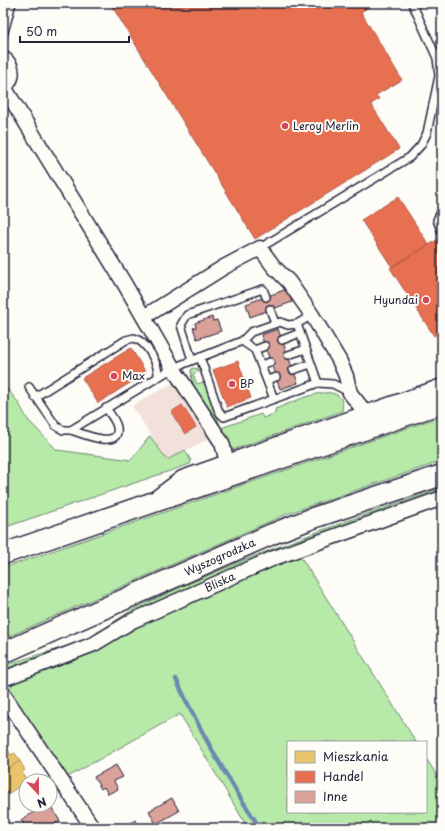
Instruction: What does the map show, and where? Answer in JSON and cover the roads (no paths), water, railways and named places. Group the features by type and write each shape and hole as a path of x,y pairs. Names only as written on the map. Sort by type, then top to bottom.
{"main road":[{"path":"3,554 442,402"},
{"name":"Wyszogrodzka","path":"3,653 272,534 442,474"}],"street":[{"path":"3,58 10,65 12,75 11,80 4,88 144,317 173,368 222,443 227,462"},
{"path":"144,317 224,266 260,248 274,267 289,282 312,315 339,360 346,376 350,392 365,412"},
{"path":"147,504 182,478 442,386"},
{"name":"Bliska","path":"3,679 94,644 132,621 274,558 442,498"},
{"path":"3,694 94,828"}],"lane":[{"path":"3,36 12,3"},
{"path":"260,248 410,157 421,145 428,133 439,76 437,58 412,3"},
{"path":"442,210 437,220 442,232"},
{"path":"192,360 181,325 187,315 263,289 266,297"},
{"path":"270,309 275,323"},
{"path":"71,430 173,368 242,341 252,332 275,323 280,322 288,325 297,324 312,315"},
{"path":"297,324 318,383"},
{"path":"282,340 300,333"},
{"path":"35,397 126,340 134,338 143,343 158,369 158,377"},
{"path":"242,341 255,350 274,399"},
{"path":"255,350 265,346"},
{"path":"288,355 306,348"},
{"path":"200,357 219,412 224,417 318,383 333,384 350,392"},
{"path":"261,365 270,362"},
{"path":"294,370 311,364"},
{"path":"267,380 276,376"},
{"path":"29,387 56,426 63,430 71,430 106,441 114,438 117,433 117,426 106,408"}],"waterway":[{"path":"176,679 215,755 260,828"}],"place":[{"name":"Leroy Merlin","path":"285,126"},
{"name":"Hyundai","path":"426,300"},
{"name":"Max","path":"114,376"},
{"name":"BP","path":"232,384"}]}
